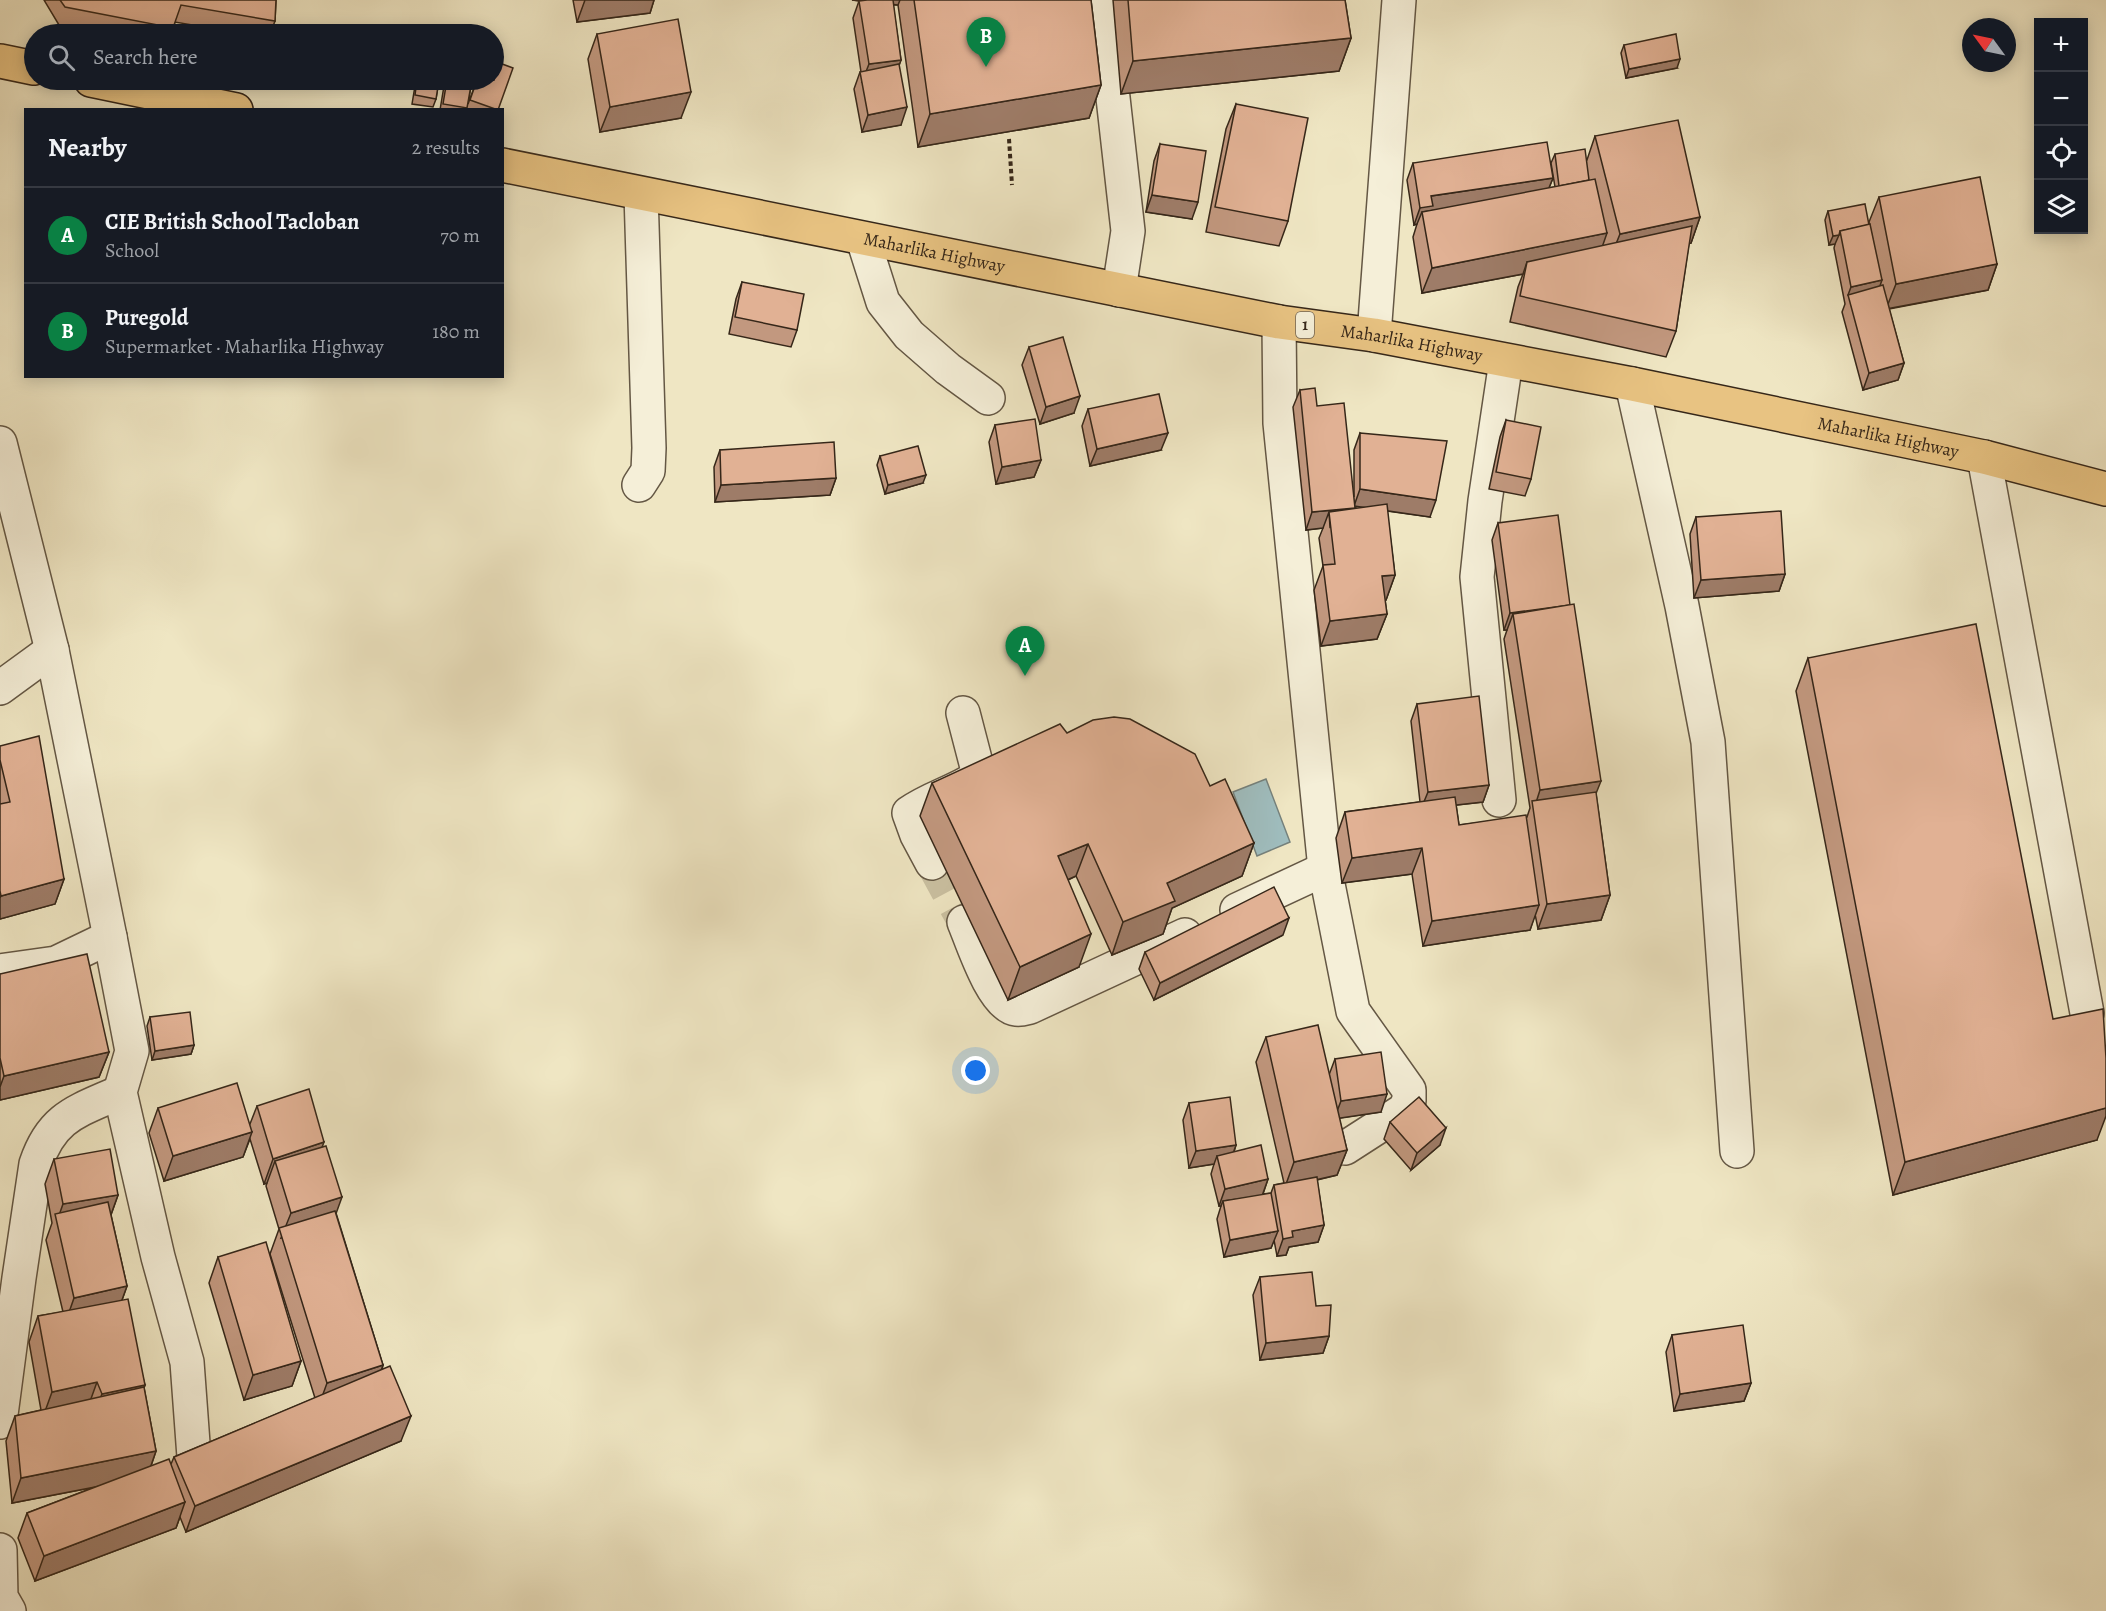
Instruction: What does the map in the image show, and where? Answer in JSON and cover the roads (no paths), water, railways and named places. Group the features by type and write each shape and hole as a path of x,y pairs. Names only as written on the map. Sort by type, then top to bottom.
{"main road":[{"path":"0,61 24,66"},
{"path":"139,90 226,108"},
{"name":"Maharlika Highway","path":"504,165 1279,322 1374,335 1632,384 1983,458 2106,489"}],"street":[{"path":"1101,0 1128,231 1119,290"},
{"path":"1374,335 1399,0"},
{"path":"639,485 648,471 649,448 641,194"},
{"path":"863,239 883,302 909,335 948,369 988,398"},
{"path":"1279,322 1280,423 1325,869 1353,1011 1409,1090 1404,1110 1345,1148"},
{"path":"1499,800 1477,577 1485,501 1506,361"},
{"path":"1632,384 1682,606 1708,742 1737,1151"},
{"path":"0,443 52,650 132,1051 120,1092 158,1257 187,1362 194,1457"},
{"path":"1983,458 2087,1013"},
{"path":"0,688 52,650"},
{"path":"932,863 917,835 909,813 924,803 961,788 976,778 977,767 963,713"},
{"path":"964,922 994,992 1008,1006 1015,1009 1030,1007 1325,869"},
{"path":"0,971 56,963 110,937"},
{"path":"0,1422 36,1164 41,1151 59,1124 68,1116 120,1092"},
{"path":"0,1550 1,1597 9,1611"}],"water":[{"path":"1266,779 1290,842 1257,856 1233,792"}],"tunnel":[{"path":"932,863 964,922"}],"place":[{"name":"Puregold","path":"986,67"},
{"name":"CIE British School Tacloban","path":"1025,676"}]}
